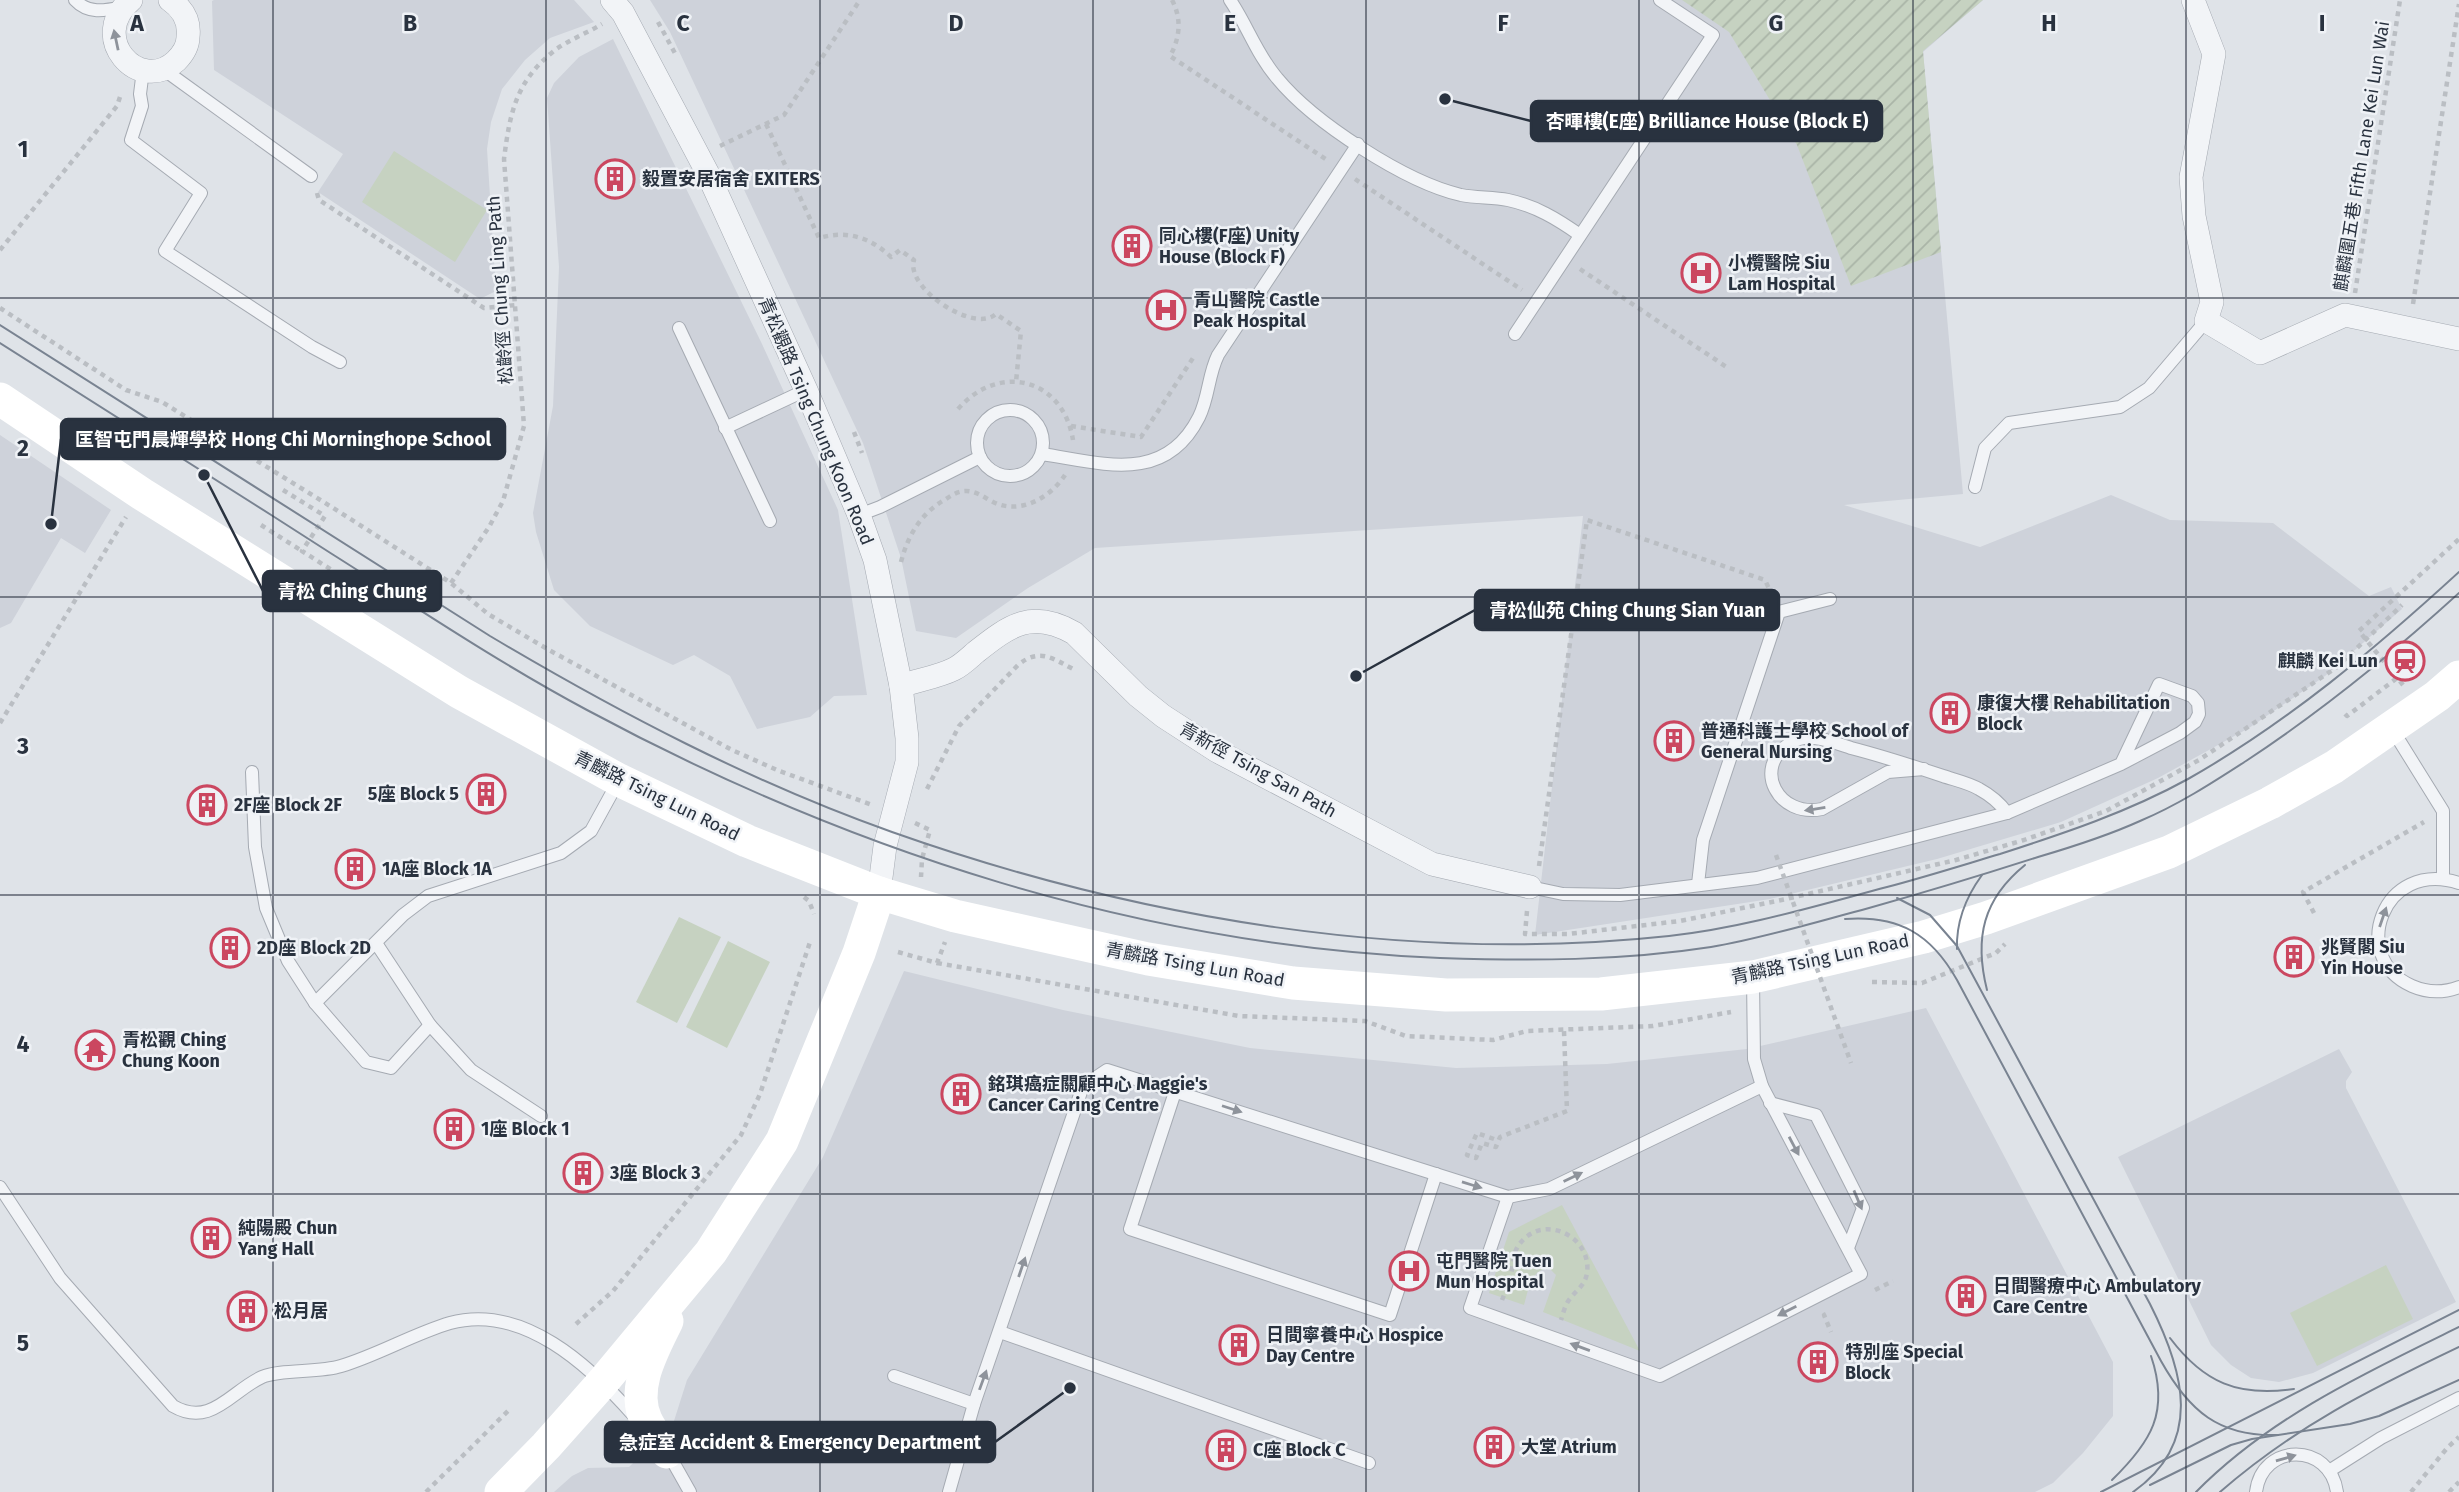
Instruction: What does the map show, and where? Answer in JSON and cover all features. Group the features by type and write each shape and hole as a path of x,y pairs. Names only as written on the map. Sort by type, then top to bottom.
{"street":[{"path":"126,4 115,18 115,45 121,56 131,65 153,69 174,63 183,53 188,41 186,16 178,5 170,0"},
{"path":"2193,0 2214,54 2191,177 2194,216 2211,302 2206,321 2260,353 2345,315 2459,339"},
{"name":"青松觀路 Tsing Chung Koon Road","path":"501,1492 602,1383 711,1252 782,1141 859,953 879,893 885,846 907,762 908,738 901,685 875,560 859,515 806,390 707,172 623,13 609,11"},
{"name":"青麟路 Tsing Lun Road","path":"0,399 142,494 459,692 619,780 747,841 879,893 955,916 1149,959 1293,983 1446,995 1601,994 1753,977 1946,931 2169,852 2281,797 2392,729 2459,677"},
{"name":"青新徑 Tsing San Path","path":"901,685 954,669 998,635 1022,622 1035,621 1062,626 1084,641 1138,696 1163,716 1217,751 1432,864 1530,887"},
{"name":"青松觀路 Tsing Chung Koon Road","path":"667,1452 645,1419 640,1395 651,1355 684,1284"}],"lane":[{"path":"75,0 82,8 101,12 126,4"},
{"path":"1230,0 1276,77 1291,93 1358,144 1425,182 1460,194 1530,206 1551,215 1580,235"},
{"path":"1515,334 1713,35 1660,0"},
{"path":"311,176 153,69 141,94 142,106 131,139 201,193 165,251 312,347 340,362"},
{"path":"1042,454 1129,466 1158,459 1182,442 1204,404 1212,366 1218,355 1358,144"},
{"path":"1975,487 1985,448 2009,423 2120,407 2149,388 2206,321"},
{"path":"679,328 769,521"},
{"path":"725,428 806,390"},
{"path":"1013,410 1023,413 1038,425 1042,434 1042,454 1030,470 1012,477 993,472 985,466 980,457 977,448 980,428 994,414 1013,410"},
{"path":"859,515 980,457"},
{"path":"1698,884 1703,840 1779,612 1830,599"},
{"path":"1530,887 1563,894 1620,895 1758,878 2007,813 2121,764 2180,733 2195,722 2199,714 2198,703 2192,696 2159,684 2121,764"},
{"path":"2392,729 2443,811 2443,878"},
{"path":"1923,769 1888,772 1822,809 1811,811 1800,810 1782,800 1773,782 1772,771 1781,750 1797,739 1823,740 1923,769 1977,788 2001,804 2007,813"},
{"path":"252,772 255,847 266,908 288,961 315,1003 366,1062 391,1068 430,1025"},
{"path":"315,1003 403,915 428,896 561,853 591,831 619,780"},
{"path":"2459,883 2443,878 2424,878 2406,886 2391,898 2382,914 2378,933 2381,951 2389,969 2403,982 2420,990 2438,992 2459,987"},
{"path":"376,943 430,1025 471,1070 541,1116"},
{"path":"1508,1197 1470,1308 1660,1376 1861,1274 1762,1086 1755,1059 1753,977"},
{"path":"949,1492 974,1404 1083,1086 1107,1070 1508,1197 1549,1189 1762,1086"},
{"path":"1175,1092 1130,1229 1390,1315 1436,1174"},
{"path":"1770,1103 1816,1115 1863,1208 1848,1248"},
{"path":"0,1187 60,1278 173,1405 184,1412 212,1411 263,1377 340,1367 450,1323 484,1317 522,1326 579,1363 602,1383 667,1452 690,1492"},
{"path":"1000,1332 1369,1463"},
{"path":"894,1376 974,1404"},
{"path":"2329,1471 2381,1438 2459,1398"},
{"path":"2256,1492 2261,1475 2269,1464 2294,1454 2308,1455 2320,1462 2336,1483 2337,1492"}],"path":[{"path":"719,146 784,115 860,0"},
{"name":"麒麟圍五巷 Fifth Lane Kei Lun Wai","path":"2351,316 2400,0"},
{"path":"2410,328 2459,4"},
{"name":"松齡徑 Chung Ling Path","path":"451,583 489,527 503,501 524,426 504,159 510,117 528,76 556,49 609,11"},
{"path":"0,250 117,106 122,86"},
{"path":"766,124 819,238 832,234 858,236 870,241 891,257 900,250 914,260 914,274 943,305 983,320 996,314 1021,331 1016,382"},
{"path":"311,176 319,200 484,308 516,305"},
{"path":"0,308 126,390 162,402 330,506 451,583 488,614 549,650 733,750 777,770 895,813"},
{"path":"1071,426 1141,436 1201,345"},
{"path":"900,569 910,535 918,523 939,503 965,491 974,492 1001,505 1017,506 1032,502 1058,485 1072,458 1071,426 1065,411 1042,389 1016,382 996,383 981,388 958,409"},
{"path":"283,490 325,516"},
{"path":"302,551 330,506"},
{"path":"0,723 130,510"},
{"path":"1530,887 1541,860 1587,520 1765,580 1779,612"},
{"path":"261,525 338,574 318,606"},
{"path":"2403,686 2359,631 2459,539"},
{"path":"2365,638 2402,605"},
{"path":"923,797 959,726 1028,657 1042,655 1085,675"},
{"path":"2345,714 2347,716 2397,678"},
{"path":"2315,913 2303,892 2443,811"},
{"path":"922,859 926,844"},
{"path":"1776,855 1851,1063"},
{"path":"898,952 937,963 955,916"},
{"path":"576,1324 613,1291 741,1135 760,1094 811,939"},
{"path":"1494,1139 1477,1133 1467,1155 1476,1158 1482,1143 1496,1147 1500,1137 1567,1111 1564,1031"},
{"path":"1495,1317 1512,1273 1513,1255 1518,1246 1533,1233 1551,1229 1560,1231 1572,1236 1581,1246 1587,1273 1583,1286 1569,1300 1553,1338"},
{"path":"426,1492 510,1409"},
{"path":"2411,1492 2459,1437"},
{"path":"2449,1492 2459,1482"}],"shaded area":[{"path":"214,0 574,0 594,22 550,38 525,60 502,89 491,122 487,149 496,291 480,299 318,192 343,154 214,70"},
{"path":"650,0 1983,0 1923,52 1963,494 1844,505 1980,547 2111,495 2170,520 2273,523 2369,596 2391,587 2402,609 2325,676 2249,728 2158,778 2061,822 1937,859 1770,899 1535,935 1583,516 1095,548 1028,588 956,638 916,631 901,558 863,443 670,32"},
{"path":"613,39 762,344 838,510 867,695 834,696 810,717 757,729 730,676 694,655 673,665 590,626 554,590 536,532 533,513 553,406 559,267 547,98 554,83 579,57"},
{"path":"0,435 111,510 85,553 61,538 11,623 0,628"},
{"name":"屯門醫院 Tuen Mun Hospital","path":"904,971 1063,1010 1250,1048 1456,1068 1607,1064 1747,1049 1926,1008 2113,1362 2113,1416 2083,1453 2053,1483 2035,1492 554,1492 572,1476 588,1468 629,1467 673,1424 687,1380 823,1157"},
{"path":"2339,1049 2352,1072 2346,1081 2346,1088 2456,1302 2313,1373 2279,1382 2251,1378 2231,1365 2211,1345 2118,1157"}],"green space":[{"path":"1682,0 1983,0 1923,51 1941,252 1851,286 1797,145 1729,32"},
{"path":"394,151 487,210 455,262 362,202"},
{"path":"679,917 721,937 677,1023 636,1002"},
{"path":"728,941 770,962 727,1048 686,1027"},
{"path":"1562,1205 1640,1351 1543,1312 1556,1275 1549,1268 1534,1276 1524,1305 1489,1293 1509,1232"},
{"path":"2386,1265 2413,1319 2317,1366 2290,1313"}],"tram line":[{"path":"0,325 490,636 636,718 788,791 892,832 985,863 1080,889 1177,911 1275,927 1373,938 1472,944 1571,943 1697,932 1833,902 2048,838 2142,802 2225,757 2329,683 2459,572"},
{"path":"0,343 490,654 587,710 687,761 789,807 894,847 1000,882 1107,911 1217,934 1328,949 1440,958 1508,960 1576,959 1677,952 1790,929 1912,896 2064,849 2115,832 2154,815 2246,761 2356,681 2459,593"},
{"path":"1987,990 1982,953 1985,921 2000,892 2025,865"},
{"path":"1957,949 1963,910 1982,875"},
{"path":"1897,898 1930,915 1957,946 2162,1329 2178,1380 2181,1404 2179,1428 2170,1451 2156,1472 2133,1492"},
{"path":"1845,919 1882,920 1897,924 1912,931 1936,950 1957,980 2172,1379 2195,1407 2222,1426 2257,1434 2278,1435"},
{"path":"2101,1492 2459,1310"},
{"path":"2196,1492 2225,1465 2287,1419 2354,1380 2459,1327"},
{"path":"2170,1338 2196,1366 2224,1383 2256,1391 2294,1389"},
{"path":"2220,1492 2305,1428 2459,1347"},
{"path":"2112,1480 2137,1452 2153,1425 2158,1394 2151,1356"},
{"path":"2150,1485 2231,1445 2252,1439 2350,1424 2379,1416 2459,1380"}],"place":[{"name":"杏暉樓(E座) Brilliance House (Block E)","path":"1445,99"},
{"name":"毅置安居宿舍 EXITERS","path":"615,179"},
{"name":"同心樓(F座) Unity House (Block F)","path":"1132,246"},
{"name":"小欖醫院 Siu Lam Hospital","path":"1701,273"},
{"name":"青山醫院 Castle Peak Hospital","path":"1166,310"},
{"name":"青松 Ching Chung","path":"204,475"},
{"name":"匡智屯門晨輝學校 Hong Chi Morninghope School","path":"51,524"},
{"name":"麒麟 Kei Lun","path":"2405,661"},
{"name":"青松仙苑 Ching Chung Sian Yuan","path":"1356,676"},
{"name":"康復大樓 Rehabilitation Block","path":"1950,713"},
{"name":"普通科護士學校 School of General Nursing","path":"1674,741"},
{"name":"5座 Block 5","path":"486,794"},
{"name":"2F座 Block 2F","path":"207,805"},
{"name":"1A座 Block 1A","path":"355,869"},
{"name":"2D座 Block 2D","path":"230,948"},
{"name":"兆賢閣 Siu Yin House","path":"2294,957"},
{"name":"青松觀 Ching Chung Koon","path":"95,1050"},
{"name":"銘琪癌症關顧中心 Maggie's Cancer Caring Centre","path":"961,1094"},
{"name":"1座 Block 1","path":"454,1129"},
{"name":"3座 Block 3","path":"583,1173"},
{"name":"純陽殿 Chun Yang Hall","path":"211,1238"},
{"name":"屯門醫院 Tuen Mun Hospital","path":"1409,1271"},
{"name":"日間醫療中心 Ambulatory Care Centre","path":"1966,1296"},
{"name":"松月居","path":"247,1311"},
{"name":"日間寧養中心 Hospice Day Centre","path":"1239,1345"},
{"name":"特別座 Special Block","path":"1818,1362"},
{"name":"急症室 Accident & Emergency Department","path":"1070,1388"},
{"name":"大堂 Atrium","path":"1494,1447"},
{"name":"C座 Block C","path":"1226,1450"}]}
